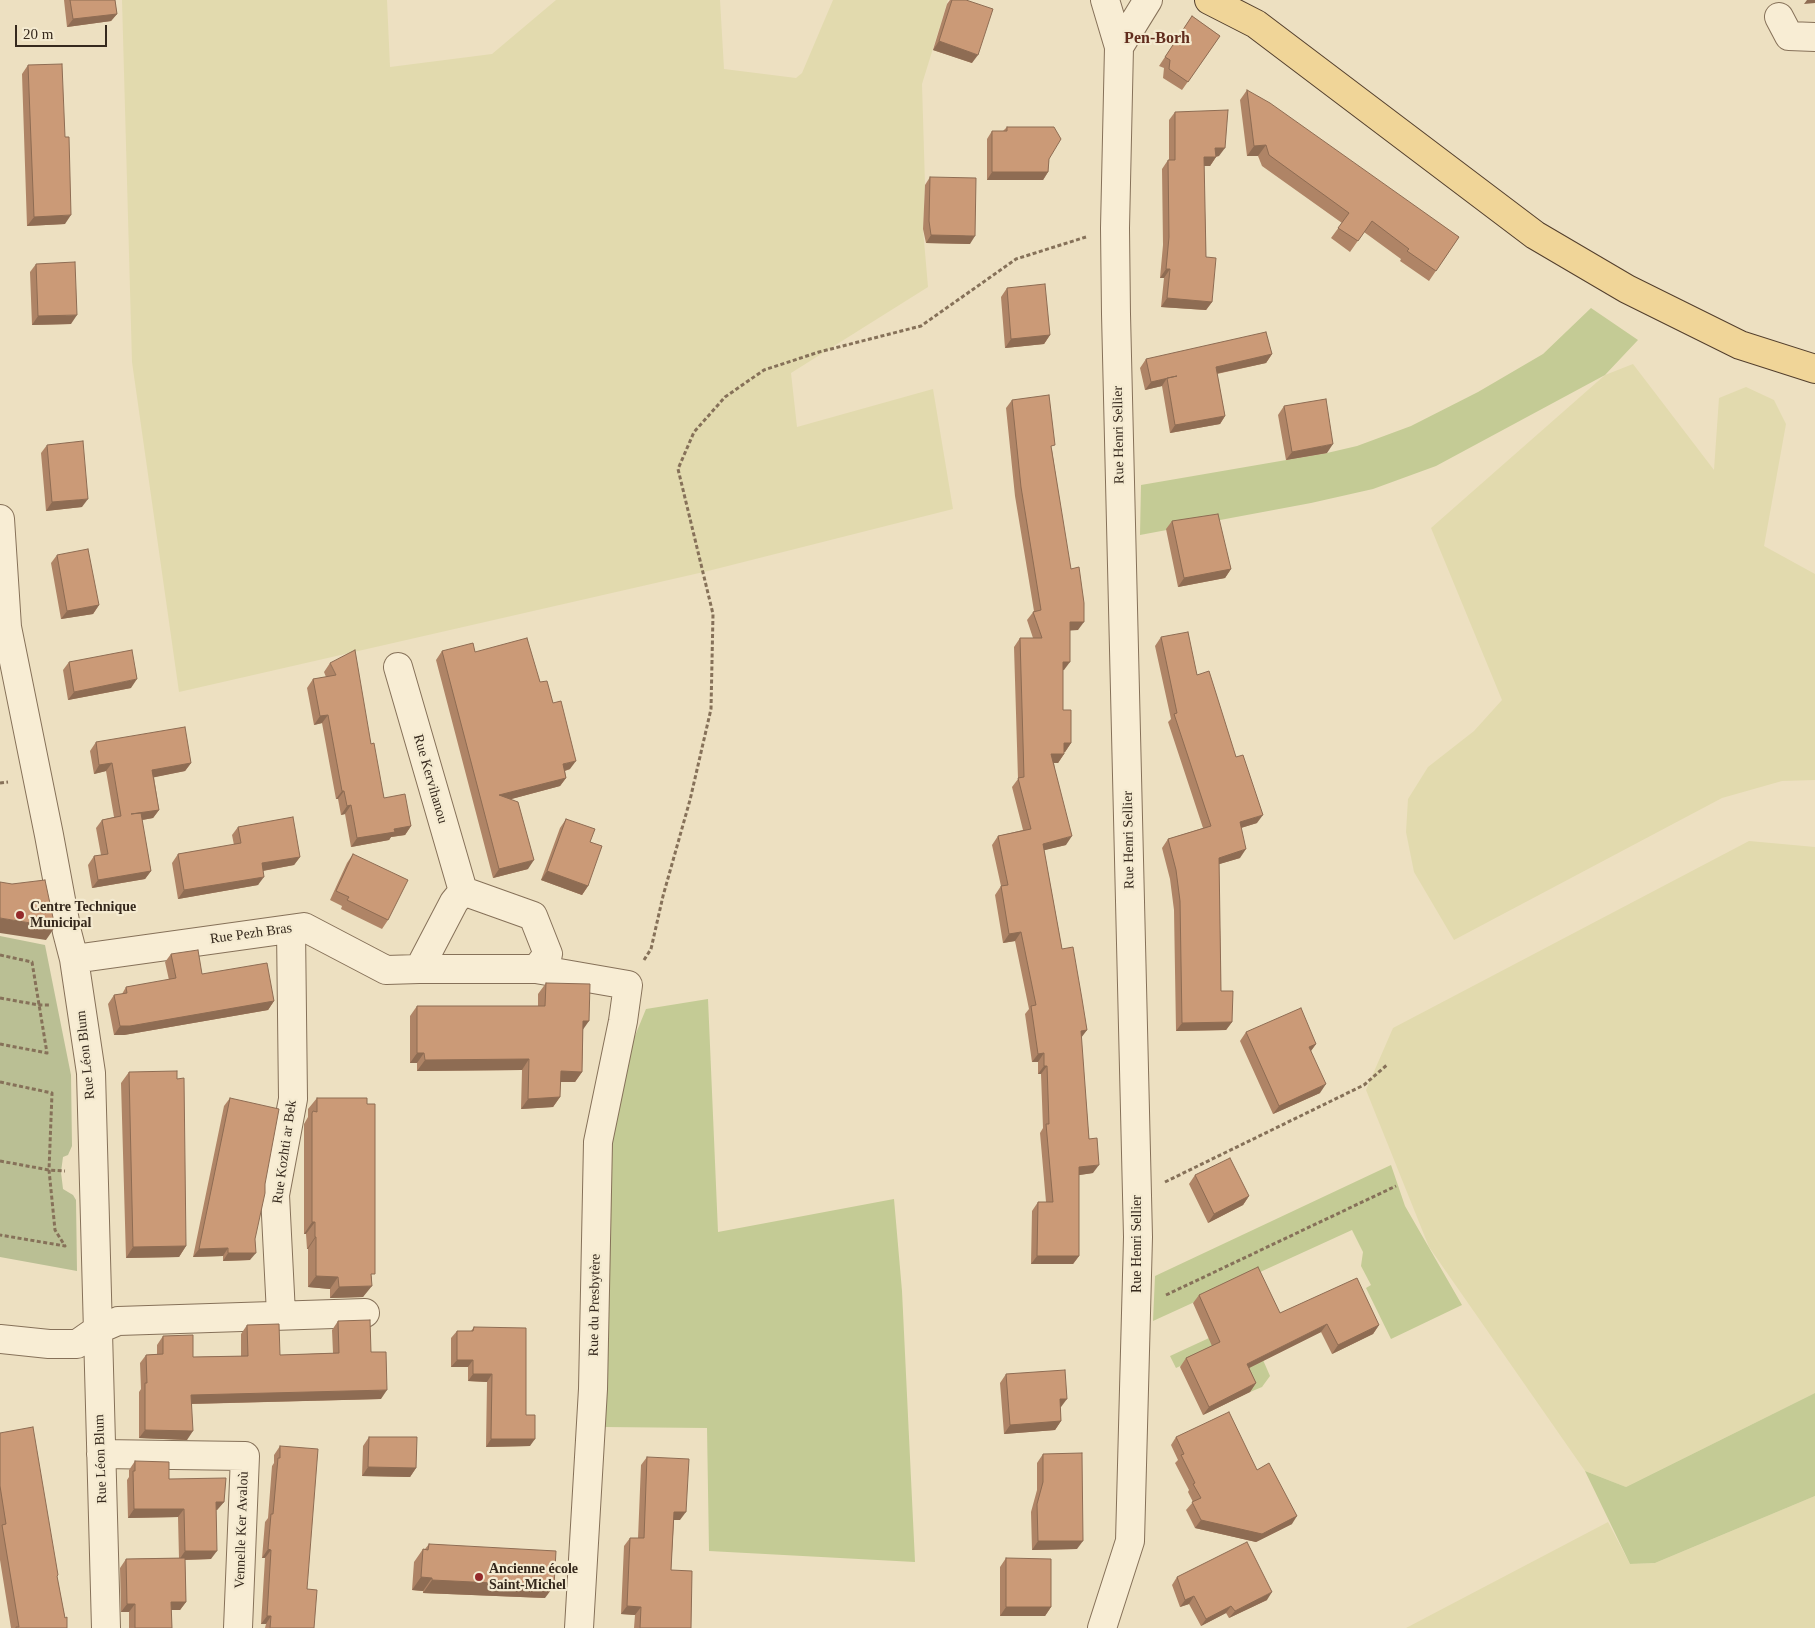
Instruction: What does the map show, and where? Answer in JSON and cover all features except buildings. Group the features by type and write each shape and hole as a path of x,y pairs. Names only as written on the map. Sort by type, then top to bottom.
{"main road":[{"path":"1209,0 1256,24 1535,235 1627,289 1740,345 1815,370"},
{"path":"1241,0 1256,24"}],"street":[{"name":"Rue Henri Sellier","path":"1102,1628 1130,1541 1138,1237 1115,228 1119,47 1105,0"},
{"path":"1119,47 1148,0"},
{"path":"1780,17 1789,36 1815,38"},
{"name":"Rue Léon Blum","path":"0,519 7,627 48,826 67,932 74,959 91,1073 106,1628"},
{"name":"Rue Kervihanou","path":"398,667 463,891"},
{"path":"419,969 454,902 463,891 533,916 548,954 536,969"},
{"name":"Rue Pezh Bras","path":"74,959 304,927 386,970 536,969 628,985"},
{"name":"Rue Kozhti ar Bek","path":"281,1314 275,1195 293,1099 291,929"},
{"name":"Rue du Presbytère","path":"579,1628 593,1390 598,1142 623,1021 628,985"},
{"path":"0,1339 49,1344 77,1344 97,1330 118,1321 281,1314 365,1313"},
{"name":"Vennelle Ker Avaloù","path":"101,1454 245,1456 238,1628"}],"path":[{"path":"628,985 652,950 663,896 690,800 711,709 713,614 678,469 694,432 725,397 764,370 818,352 921,326 1016,259 1115,228"},
{"path":"0,955 32,962 47,1053 0,1044"},
{"path":"0,998 39,1005 57,1005"},
{"path":"1138,1189 1168,1181 1364,1085 1388,1064"},
{"path":"0,1082 52,1093 49,1170 56,1230 65,1246 0,1235"},
{"path":"0,1161 61,1172 93,1166"},
{"path":"1136,1310 1396,1186"}],"shaded area":[{"path":"122,0 387,0 390,67 492,54 556,0 720,0 724,69 796,78 802,73 833,0 948,0 922,84 925,185 923,229 928,287 791,373 797,427 933,389 953,509 708,571 179,692 132,362"},
{"path":"1633,364 1714,470 1719,398 1746,387 1774,400 1786,424 1764,546 1815,574 1815,780 1782,781 1722,798 1454,940 1414,872 1406,832 1408,799 1428,767 1474,731 1502,700 1431,528 1605,375"},
{"path":"1749,841 1815,847 1815,1393 1626,1487 1585,1471 1429,1247 1366,1090 1393,1028"},
{"path":"1815,1496 1815,1628 1406,1628 1608,1522 1630,1564 1655,1563"}],"green space":[{"path":"1591,308 1638,340 1605,375 1436,466 1373,489 1311,503 1140,535 1141,485 1327,453 1357,446 1411,426 1478,392 1543,354"},
{"path":"0,936 45,945 71,1075 72,1146 68,1155 63,1157 61,1172 63,1189 73,1195 76,1200 77,1271 0,1257"},
{"path":"708,999 718,1232 894,1199 902,1291 915,1562 709,1551 707,1428 604,1427 605,1177 614,1087 646,1009"},
{"path":"1391,1165 1405,1206 1462,1305 1391,1339 1366,1288 1371,1285 1361,1266 1363,1252 1352,1230 1153,1321 1155,1276"},
{"path":"1246,1321 1270,1376 1262,1387 1250,1392 1227,1344 1176,1368 1170,1356"},
{"path":"1815,1393 1815,1496 1655,1563 1630,1564 1585,1471 1626,1487"}],"place":[{"name":"Centre Technique Municipal","path":"20,915"},
{"name":"Ancienne école Saint-Michel","path":"479,1577"}],"district":[{"name":"Pen-Borh","path":"1157,39"}]}
